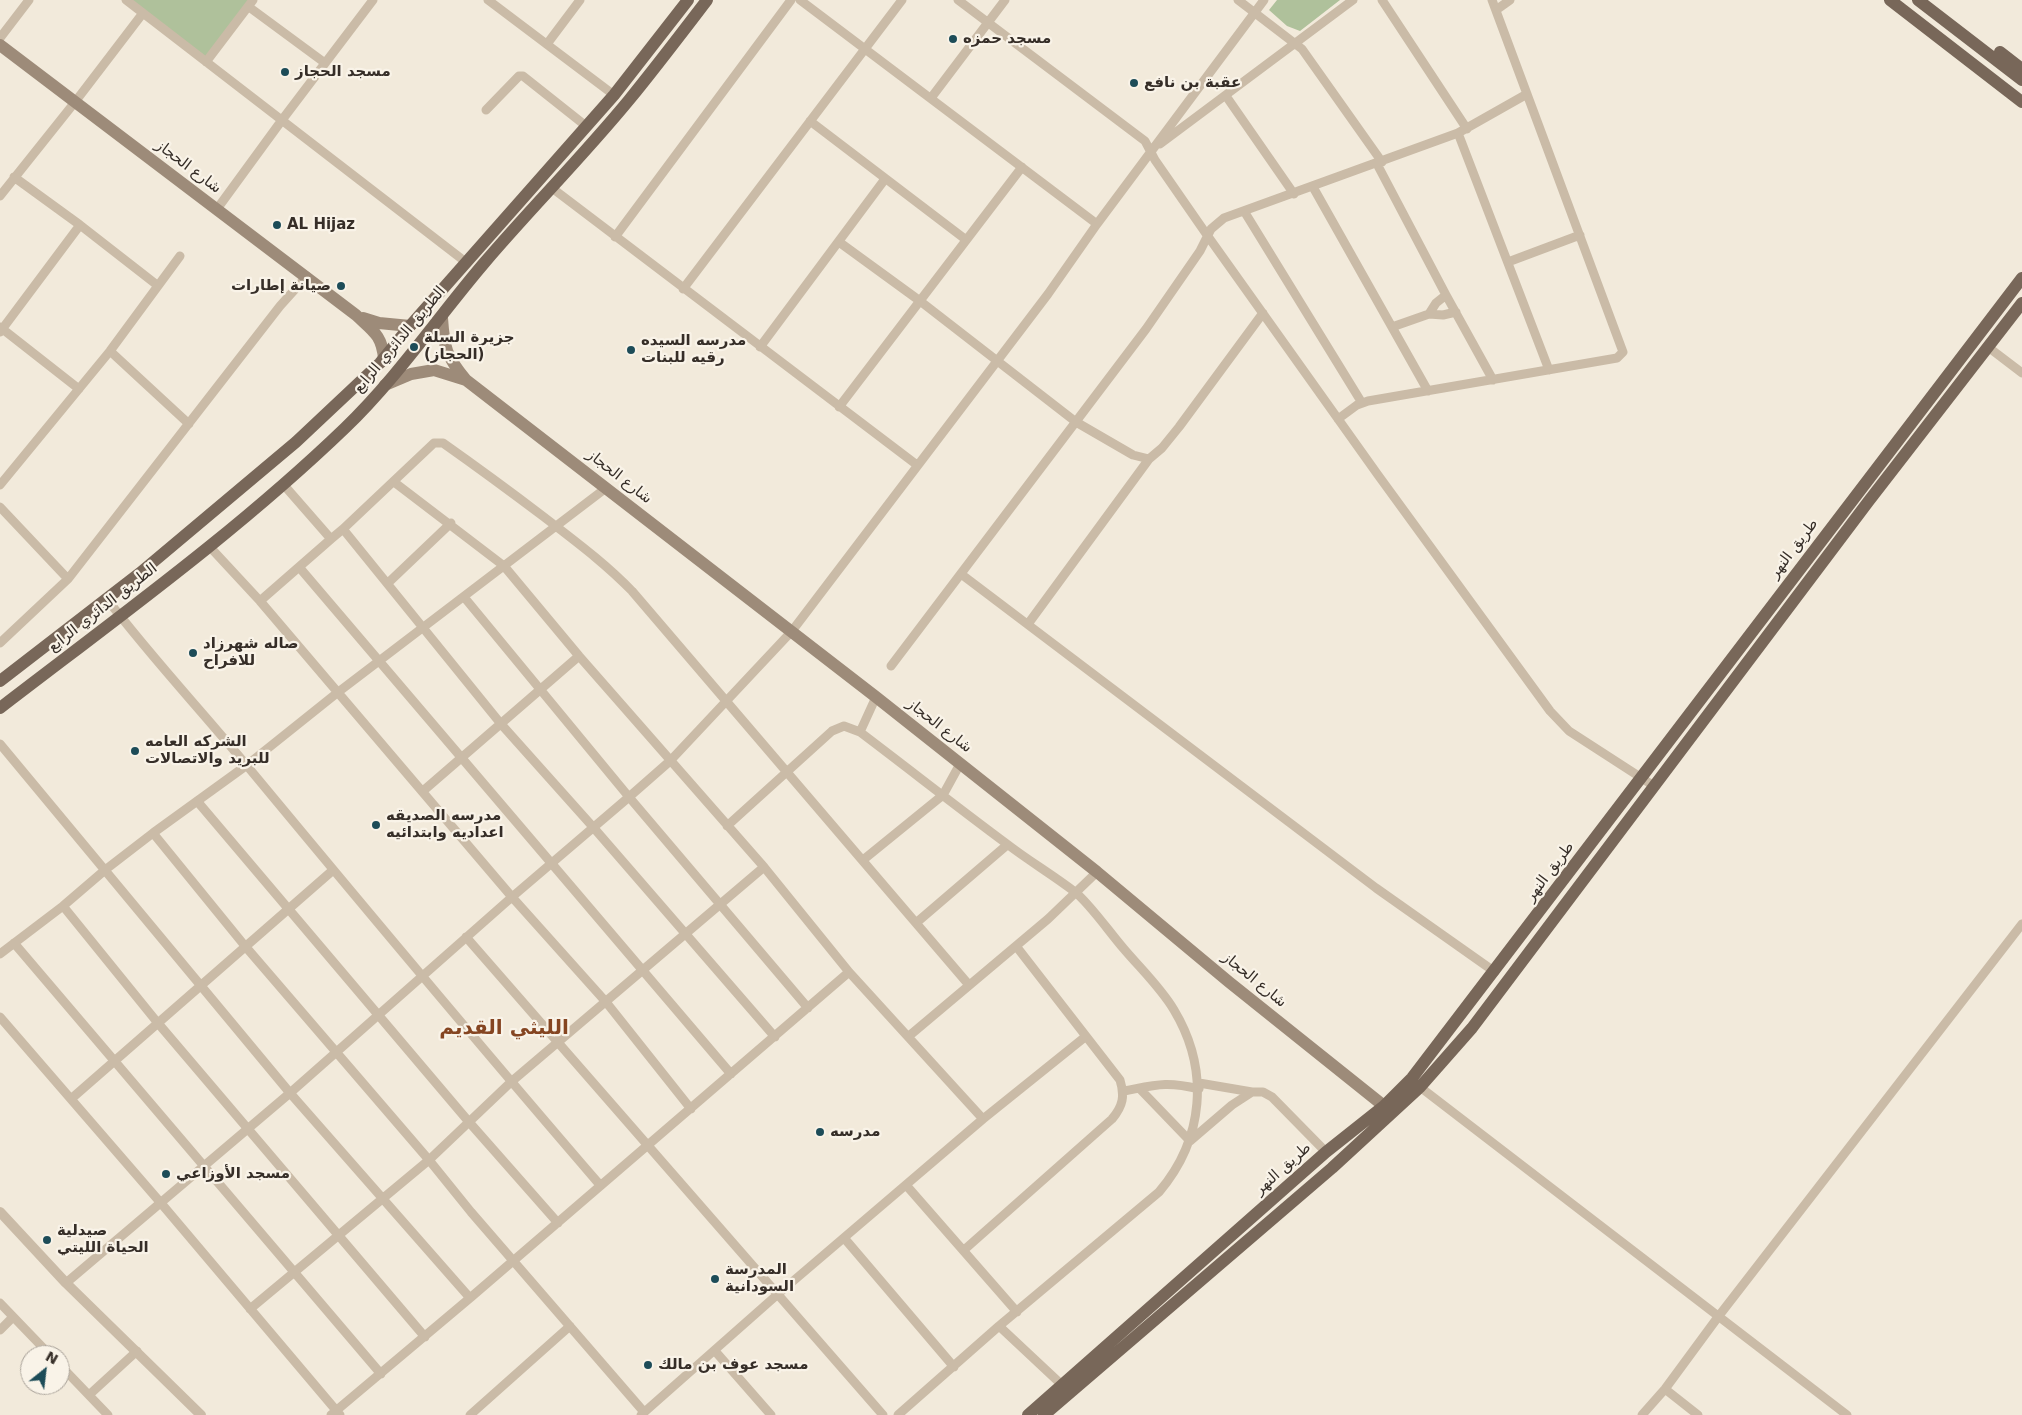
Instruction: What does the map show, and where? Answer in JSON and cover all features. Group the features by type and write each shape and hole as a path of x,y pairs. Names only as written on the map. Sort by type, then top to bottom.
{"main road":[{"name":"الطريق الدائري الرابع","path":"0,681 107,599 296,442 384,359 410,326 614,95 688,0"},
{"name":"الطريق الدائري الرابع","path":"0,708 209,546 348,426 442,318 476,273 628,100 706,0"},
{"path":"1890,0 2022,102"},
{"path":"1902,0 2022,91"},
{"path":"1918,0 2022,80"},
{"path":"1931,0 2022,69"},
{"name":"شارع الحجاز","path":"0,45 356,315 380,338 384,359"},
{"name":"طريق النهر","path":"1028,1415 1326,1152 1384,1106 1412,1078 1495,972 2022,278"},
{"name":"طريق النهر","path":"1044,1415 1332,1168 1420,1087 1472,1028 1868,502 2022,303"},
{"name":"شارع الحجاز","path":"356,315 379,323 410,326"},
{"name":"شارع الحجاز","path":"442,318 447,353 451,362 466,380 876,697 1097,872 1384,1106"},
{"name":"شارع الحجاز","path":"385,385 411,374 434,370 466,380"}],"street":[{"path":"0,38 28,0"},
{"path":"126,0 467,263"},
{"path":"217,209 373,0"},
{"path":"488,0 614,95"},
{"path":"547,44 580,0"},
{"path":"615,237 790,0"},
{"path":"800,0 1097,224"},
{"path":"683,289 902,0"},
{"path":"958,0 1145,141 1155,160 1207,235 1550,711 1570,731 1654,786"},
{"path":"931,98 1006,0"},
{"path":"1238,0 1296,43 1307,55 1379,163 1446,295 1494,380"},
{"path":"66,1283 290,1093 422,975 670,761 727,701 792,631 1048,294 1151,150 1264,0"},
{"path":"1151,150 1353,0"},
{"path":"1382,0 1467,129"},
{"path":"1338,419 1362,403 1617,358 1623,352 1492,0"},
{"path":"1496,10 1510,0"},
{"path":"206,62 251,3 325,63"},
{"path":"0,196 143,13"},
{"path":"486,110 519,76 523,76 586,126"},
{"path":"891,666 1146,329 1200,251 1207,235 1217,223 1224,218 1458,133 1527,94"},
{"path":"1226,96 1294,194"},
{"path":"810,121 965,239"},
{"path":"1458,133 1549,370"},
{"path":"839,407 965,239 1022,167"},
{"path":"14,178 80,225 157,285"},
{"path":"760,347 885,179"},
{"path":"1313,187 1428,391"},
{"path":"552,188 917,465"},
{"path":"1244,211 1362,403"},
{"path":"79,389 1,329 80,225"},
{"path":"1508,262 1580,235"},
{"path":"839,242 920,301 1076,422 1133,455 1149,459"},
{"path":"0,485 110,351 180,256"},
{"path":"0,643 68,579 280,306 307,276"},
{"path":"1429,314 1436,303 1446,295"},
{"path":"1392,327 1429,314 1443,315 1456,312"},
{"path":"1028,624 1149,459 1162,448 1179,427 1263,313"},
{"path":"1988,347 2022,373"},
{"path":"110,351 189,424"},
{"path":"260,601 343,529 434,442 443,443 608,567 727,701 969,985"},
{"path":"394,482 504,566 579,656 764,867 849,972 983,1119"},
{"path":"283,484 331,539"},
{"path":"0,954 153,833 247,765 337,693 464,598 554,525 606,488"},
{"path":"0,507 68,579"},
{"path":"388,582 451,524"},
{"path":"343,529 388,582 501,724 594,827 775,1037"},
{"path":"209,546 260,601 512,897 606,1002 691,1109"},
{"path":"299,567 731,1074"},
{"path":"961,574 1376,888 1495,972"},
{"path":"464,598 629,797 808,1008"},
{"path":"107,599 247,765 332,871 600,1185"},
{"path":"0,629 8,637"},
{"path":"422,791 579,656"},
{"path":"860,732 876,697"},
{"path":"727,826 786,771 838,727 850,727 860,732 1007,845 1076,893 1174,1010 1186,1034 1199,1086 1190,1141 1179,1166 1159,1192 999,1326 898,1415"},
{"path":"0,744 290,1093 470,1298"},
{"path":"863,860 943,795 960,764"},
{"path":"197,801 469,1122 558,1223"},
{"path":"153,833 245,946 429,1160 471,1212 515,1261 643,1414 778,1294 845,1239 983,1119 1086,1037"},
{"path":"916,923 1007,845"},
{"path":"250,1309 429,1160 511,1082 764,867"},
{"path":"71,1099 288,907 332,871"},
{"path":"909,1036 1016,946 1097,872"},
{"path":"63,906 157,1022 425,1337"},
{"path":"1642,1415 1665,1389 1718,1317 2022,924"},
{"path":"466,937 883,1415"},
{"path":"14,943 381,1374"},
{"path":"964,1250 1112,1120 1123,1100 1124,1091 1120,1080 1016,946"},
{"path":"0,1017 160,1202 336,1414 849,972"},
{"path":"1124,1091 1164,1083 1262,1092 1272,1097 1326,1152"},
{"path":"1420,1087 1847,1415"},
{"path":"1139,1088 1190,1141"},
{"path":"1190,1141 1252,1092"},
{"path":"906,1185 1017,1312"},
{"path":"0,1212 66,1283 201,1415"},
{"path":"845,1239 954,1367"},
{"path":"0,1303 40,1345"},
{"path":"0,1330 13,1317"},
{"path":"470,1415 570,1326"},
{"path":"999,1326 1062,1385"},
{"path":"89,1395 137,1351"},
{"path":"715,1351 771,1415"},
{"path":"70,1375 108,1415"},
{"path":"1665,1389 1698,1415"}],"green space":[{"path":"128,0 251,0 206,60"},
{"path":"1277,0 1340,0 1300,31 1287,26 1269,10"}],"place":[{"name":"مسجد حمزه","path":"953,39"},
{"name":"مسجد الحجاز","path":"285,72"},
{"name":"عقبة بن نافع","path":"1134,83"},
{"name":"AL Hijaz","path":"277,225"},
{"name":"صيانة إطارات","path":"341,286"},
{"name":"جزيرة السلة (الحجاز)","path":"414,347"},
{"name":"مدرسه السيده رقيه للبنات","path":"631,350"},
{"name":"صاله شهرزاد للافراح","path":"193,653"},
{"name":"الشركه العامه للبريد والاتصالات","path":"135,751"},
{"name":"مدرسه الصديقه اعداديه وابتدائيه","path":"376,825"},
{"name":"مدرسه","path":"820,1132"},
{"name":"مسجد الأوزاعي","path":"166,1174"},
{"name":"صيدلية الحياة الليتي","path":"47,1240"},
{"name":"المدرسة السودانية","path":"715,1279"},
{"name":"مسجد عوف بن مالك","path":"648,1365"}],"district":[{"name":"الليثي القديم","path":"504,1029"}]}
